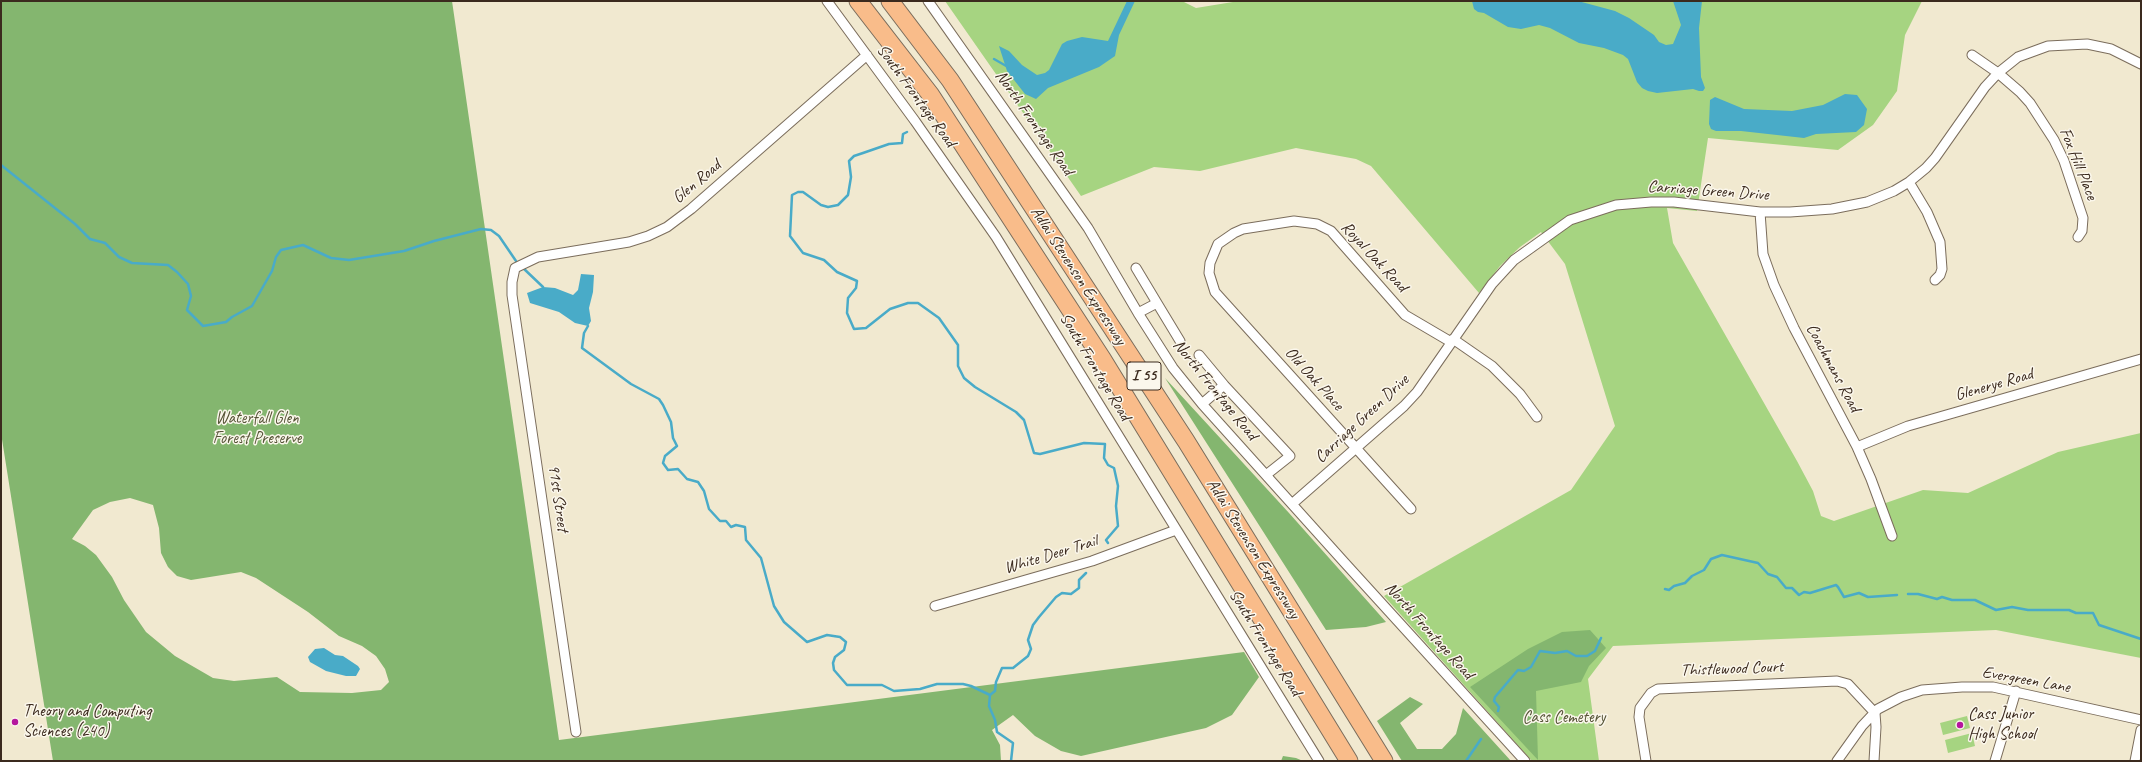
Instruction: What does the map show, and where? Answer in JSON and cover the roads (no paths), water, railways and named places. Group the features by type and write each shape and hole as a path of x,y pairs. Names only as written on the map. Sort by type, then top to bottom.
{"highway":[{"name":"Adlai Stevenson Expressway","path":"858,1 930,94 1103,360 1350,761"},
{"name":"Adlai Stevenson Expressway","path":"890,1 950,80 1186,441 1384,761"}],"street":[{"name":"South Frontage Road","path":"827,1 917,124 996,237 1061,340 1176,530 1319,761"},
{"name":"North Frontage Road","path":"928,1 1088,228 1138,313 1173,368 1202,404 1525,761"},
{"name":"Carriage Green Drive","path":"1292,504 1404,406 1417,392 1492,284 1514,260 1570,220 1616,206 1651,202 1674,202 1760,212 1832,209 1881,197 1909,182 1936,158 1998,72 2025,53 2040,48 2061,44 2086,44 2103,47 2141,64"},
{"name":"Fox Hill Place","path":"1972,54 1998,72 2030,102 2058,149 2083,218 2082,231 2078,236"},
{"name":"Glen Road","path":"515,268 538,257 629,242 648,236 666,227 690,209 867,55"},
{"path":"1909,182 1927,212 1940,242 1942,269 1940,275 1935,280"},
{"name":"Coachmans Road","path":"1760,212 1763,254 1774,285 1801,342 1857,447 1871,479 1892,536"},
{"name":"Royal Oak Road","path":"1226,306 1215,292 1209,273 1210,263 1218,244 1242,229 1294,221 1310,222 1331,231 1405,315 1476,353 1497,370 1520,394 1536,417"},
{"name":"91st Street","path":"515,268 512,282 512,295 576,732"},
{"path":"1136,268 1180,341"},
{"path":"1138,313 1157,303"},
{"name":"Old Oak Place","path":"1226,306 1411,509"},
{"path":"1199,355 1224,385 1290,456 1266,475"},
{"name":"Glenerye Road","path":"1857,447 1908,426 2141,359"},
{"path":"1202,404 1224,385"},
{"name":"White Deer Trail","path":"934,606 1092,561 1176,530"},
{"name":"Thistlewood Court","path":"1646,761 1639,717 1640,708 1651,693 1667,687 1837,681 1848,684 1875,713"},
{"name":"Evergreen Lane","path":"1837,761 1875,713 1890,702 1922,690 1982,686 2016,691 2141,720"},
{"path":"1996,761 2016,691"},
{"path":"1874,761 1876,727 1875,713"},
{"path":"2135,761 2141,730"}],"water":[{"path":"1127,1 1135,1 1119,35 1115,56 1099,67 1048,88 1036,99 1025,94 1007,71 999,46 1009,51 1022,65 1037,75 1045,73 1049,70 1062,44 1067,41 1082,37 1108,41"},
{"path":"1472,1 1578,1 1615,11 1629,18 1654,35 1659,42 1666,45 1673,44 1681,25 1673,1 1702,1 1699,28 1701,77 1705,88 1703,91 1693,89 1657,93 1648,91 1642,88 1637,82 1628,59 1623,55 1604,48 1579,43 1550,28 1539,25 1521,29 1508,27 1484,13 1478,12 1474,9"},
{"path":"1845,94 1857,95 1867,109 1864,125 1856,132 1816,134 1804,138 1741,131 1716,131 1711,129 1709,124 1710,100 1715,97 1744,109 1792,111 1823,105"},
{"path":"581,274 594,275 593,292 589,308 591,321 588,326 575,323 559,312 530,303 527,293 543,287 555,288 573,295 578,290"},
{"path":"324,648 335,655 343,656 358,666 360,669 356,676 346,676 326,671 310,662 308,657 315,649"}],"waterway":[{"path":"994,59 1008,67"},
{"path":"907,132 903,134 902,143 889,144 854,156 849,161 851,177 848,195 838,205 828,207 821,205 803,192 798,192 792,195 790,236 803,253 824,260 837,272 857,281 856,288 848,298 847,313 854,329 866,328 890,309 908,303 918,303 939,318 958,345 958,366 964,378 975,387 1016,412 1024,420 1034,453 1040,454 1084,443 1105,444 1104,458 1108,465 1114,468 1118,486 1116,506 1118,526 1106,540 1108,543"},
{"path":"1,165 75,224 90,239 105,243 119,257 132,263 168,265 177,272 188,284 191,296 187,310 203,326 226,322 252,306 272,271 276,257 281,250 303,245 331,258 349,260 404,251 434,241 481,229 491,230 499,236 516,261"},
{"path":"522,267 543,287"},
{"path":"588,326 584,333 582,348 631,384 659,399 663,405 671,422 673,438 677,446 665,456 663,463 668,470 678,469 687,479 698,482 704,491 709,509 720,521 726,521 731,527 736,525 745,527 746,540 761,558 774,606 784,622 807,642 827,635 840,637 846,642 844,650 835,657 833,663 834,670 847,685 882,685 894,691 920,689 937,684 963,684 990,695"},
{"path":"1665,589 1669,590 1674,586 1685,583 1692,576 1704,570 1711,559 1722,555 1758,563 1768,574 1777,577 1786,588 1792,588 1799,595 1804,592 1810,593 1836,585 1844,597 1859,593 1868,597 1897,595"},
{"path":"990,695 995,691 996,682 1002,668 1013,668 1028,656 1031,649 1028,640 1033,625 1039,617 1056,597 1062,593 1071,594 1079,588 1079,580 1086,573"},
{"path":"1908,594 1918,594 1937,599 1942,597 1952,600 1975,600 1996,610 2012,607 2028,610 2069,610 2076,613 2093,613 2099,625 2141,639"},
{"path":"1498,711 1499,707 1494,701 1495,697 1518,670 1524,671 1531,667 1540,651 1555,653 1567,651 1576,656 1587,656 1595,651 1601,638"},
{"path":"990,695 989,706 995,720 997,732 1013,743 1011,761"},
{"path":"1466,761 1481,739"}],"place":[{"name":"Theory and Computing Sciences (240)","path":"15,722"},
{"name":"Cass Junior High School","path":"1960,725"}],"park label":[{"name":"Waterfall Glen Forest Preserve","path":"257,429"},
{"name":"Cass Cemetery","path":"1564,718"}]}
